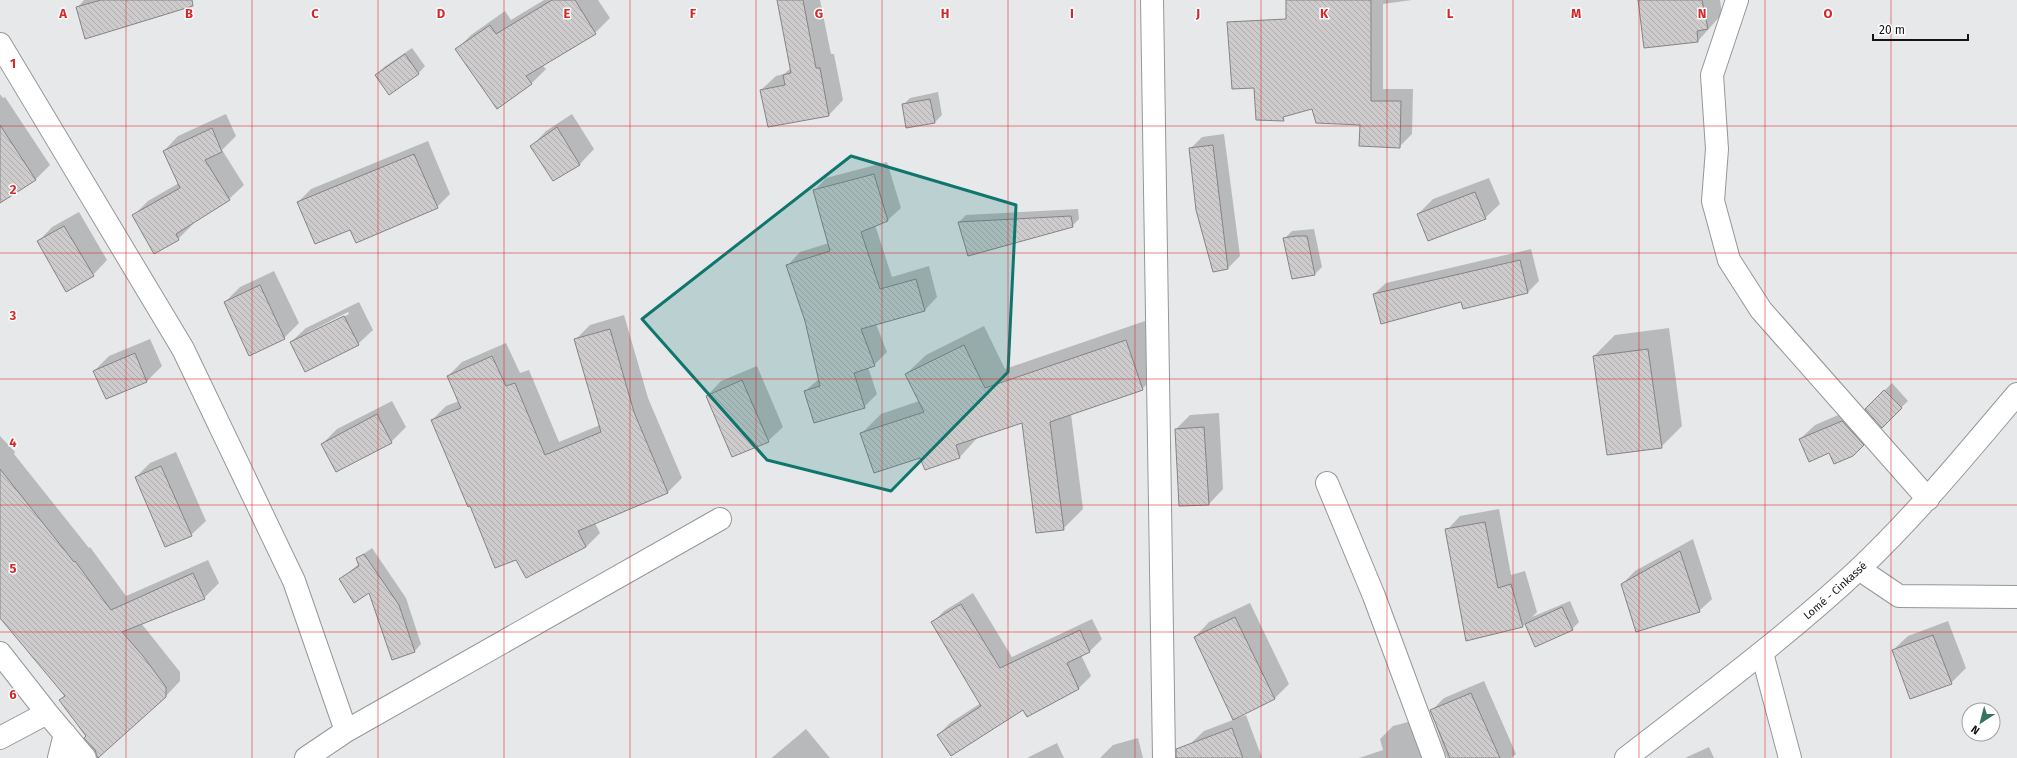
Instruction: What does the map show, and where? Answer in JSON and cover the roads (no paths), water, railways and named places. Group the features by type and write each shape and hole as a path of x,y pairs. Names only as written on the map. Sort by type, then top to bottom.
{"main road":[{"path":"1152,0 1164,758"},
{"path":"1737,0 1712,75 1717,149 1713,201 1729,260 1761,310 1928,499"},
{"path":"0,44 183,349 294,582 346,731"},
{"name":"Lomé - Cinkassé","path":"1626,758 1762,653 1859,569 1928,499 2017,394"},
{"path":"1327,483 1374,596 1434,758"},
{"path":"306,758 346,731 720,519"},
{"path":"1859,569 1899,596 2017,597"},
{"path":"0,653 47,713 85,758"},
{"path":"1762,653 1790,758"},
{"path":"0,738 47,713"},
{"path":"59,758 65,734"}]}
